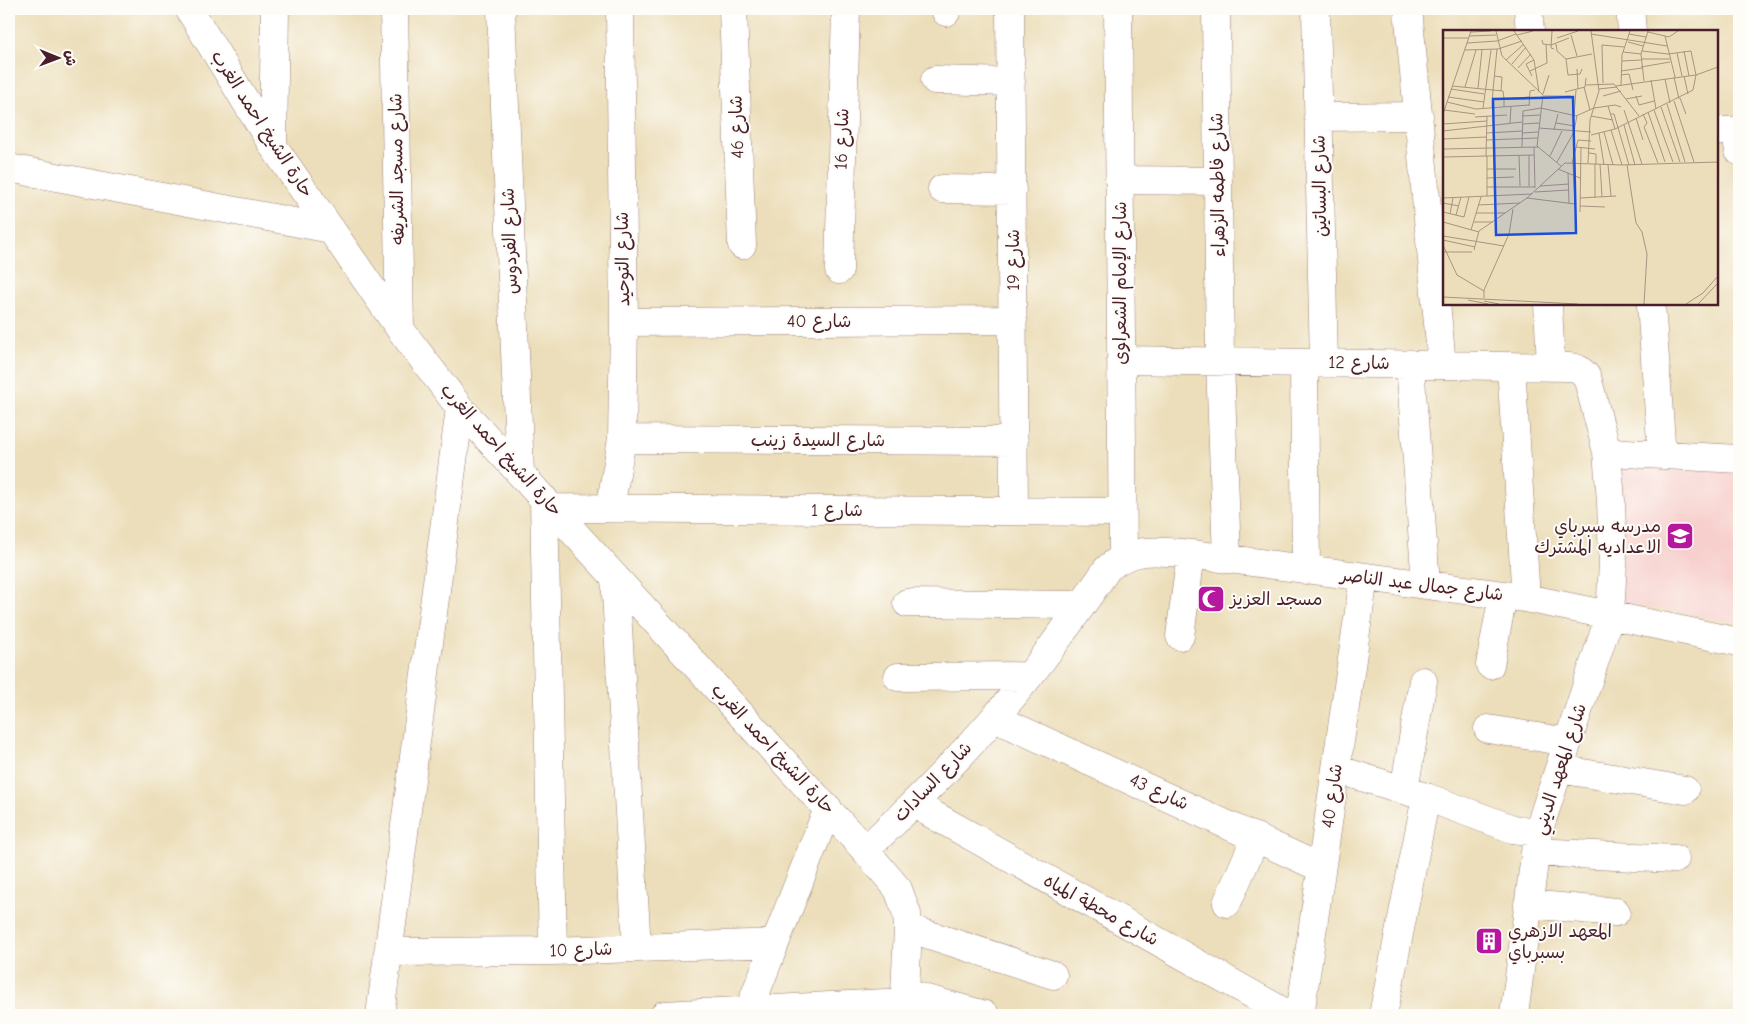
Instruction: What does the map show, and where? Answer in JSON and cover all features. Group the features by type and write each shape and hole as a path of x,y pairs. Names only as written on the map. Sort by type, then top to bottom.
{"street":[{"name":"حارة الشيخ احمد الغرب","path":"188,9 273,146 400,328 460,408 865,850"},
{"path":"273,146 275,9"},
{"name":"شارع مسجد الشريفه","path":"394,9 400,328"},
{"name":"شارع الفردوس","path":"500,9 520,473"},
{"name":"شارع التوحيد","path":"610,508 622,439 624,322 620,9"},
{"name":"شارع 46","path":"733,9 742,245"},
{"name":"شارع 16","path":"839,270 846,9"},
{"name":"شارع 19","path":"1010,9 1014,512"},
{"name":"شارع الإمام الشعراوى","path":"1115,564 1122,512 1118,9"},
{"name":"شارع فاطمه الزهراء","path":"1216,9 1220,361"},
{"name":"شارع البساتين","path":"1306,570 1314,363 1318,117 1316,9"},
{"path":"1408,9 1419,116 1436,214 1442,365"},
{"path":"1528,9 1530,30"},
{"path":"1630,9 1632,30"},
{"path":"935,80 1011,82"},
{"path":"1318,117 1419,116"},
{"path":"9,168 331,229"},
{"path":"1120,180 1218,182"},
{"path":"942,190 1012,190"},
{"path":"1548,305 1551,366"},
{"path":"1651,305 1662,455"},
{"name":"شارع 40","path":"624,322 1013,320"},
{"name":"شارع 12","path":"1121,360 1575,367 1587,377 1588,384"},
{"path":"1220,361 1227,559"},
{"path":"1410,364 1426,585"},
{"path":"1490,665 1514,597 1511,366"},
{"name":"شارع المعهد الديني","path":"1514,1015 1536,842 1610,615 1613,563 1607,452 1588,384"},
{"path":"380,1015 460,408"},
{"name":"شارع السيدة زينب","path":"622,439 1014,441"},
{"path":"1607,452 1739,459"},
{"path":"548,503 552,951"},
{"name":"شارع 1","path":"548,503 610,508 1122,512"},
{"name":"شارع جمال عبد الناصر","path":"1115,564 1132,553 1152,550 1191,554 1514,597 1739,642"},
{"path":"1180,636 1191,554"},
{"name":"شارع السادات","path":"865,850 914,804 995,718 1115,564"},
{"path":"615,577 637,948"},
{"name":"شارع 40","path":"1300,1015 1364,577"},
{"path":"908,604 1082,606"},
{"path":"898,676 1029,676"},
{"path":"1383,1015 1415,794 1423,681"},
{"name":"شارع 43","path":"995,718 1321,868"},
{"path":"1488,729 1568,742"},
{"path":"1336,769 1415,794 1513,829 1536,842 1675,858"},
{"path":"1559,769 1685,790"},
{"name":"شارع محطة المياه","path":"914,804 1289,1015"},
{"path":"748,1012 828,808"},
{"path":"1227,903 1256,837"},
{"path":"865,850 898,889 907,914 904,1003"},
{"path":"1528,904 1616,912"},
{"path":"908,928 1053,975"},
{"name":"شارع 10","path":"388,952 552,951 775,944"},
{"path":"664,1015 904,1003 985,1015"}],"shaded area":[{"name":"مدرسه سبرباي الاعداديه المشترك","path":"1623,458 1739,468 1739,623 1621,603"}],"place":[{"name":"مدرسه سبرباي الاعداديه المشترك","path":"1680,536"},
{"name":"مسجد العزيز","path":"1211,599"},
{"name":"المعهد الازهري بسبرباي","path":"1489,941"}]}
